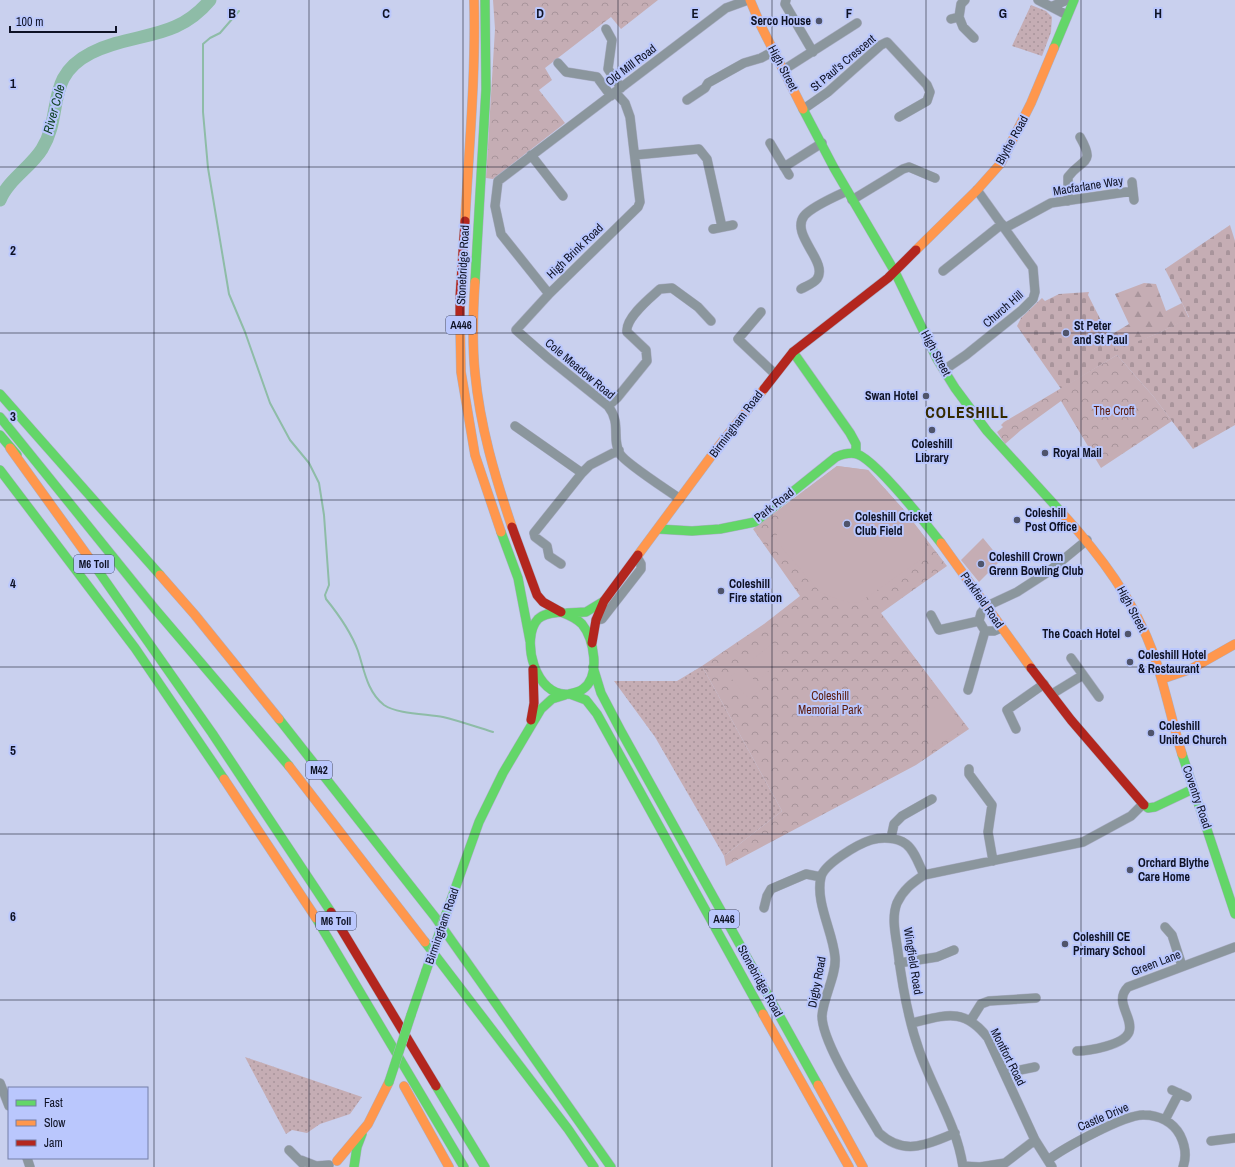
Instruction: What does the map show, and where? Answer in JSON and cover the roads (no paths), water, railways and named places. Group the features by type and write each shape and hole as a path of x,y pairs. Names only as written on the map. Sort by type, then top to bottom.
{"main road":[{"name":"Stonebridge Road","path":"474,0 475,34 472,106 460,296 461,372 475,455 490,503 518,578 530,641"},
{"name":"Stonebridge Road","path":"485,0 487,32 485,105 474,297 475,372 481,421 502,501 537,595 543,602 563,612"},
{"name":"High Street","path":"749,0 756,17 785,69 847,191 895,272 944,370 970,410 987,431 1087,540 1116,578 1133,606 1154,655 1162,679"},
{"name":"Blythe Road","path":"895,272 977,190 1001,163 1034,96 1074,0"},
{"name":"Birmingham Road","path":"592,643 596,620 604,601 774,374 793,352 895,272"},
{"path":"793,352 823,393 856,444 856,454"},
{"name":"M42","path":"0,394 195,615 354,813 435,917 610,1167"},
{"name":"M42","path":"0,417 155,609 253,722 324,810 568,1129 594,1167"},
{"path":"0,435 112,566 155,609"},
{"name":"M6 Toll","path":"10,448 178,680 263,808 328,908 485,1167"},
{"name":"Park Road","path":"658,529 666,532 711,529 741,526 755,522 836,456 846,453 856,454"},
{"name":"Parkfield Road","path":"856,454 868,459 912,507 952,558 1001,628 1071,720 1143,804"},
{"path":"0,470 135,648 316,918 410,1097 449,1167"},
{"name":"Birmingham Road","path":"563,612 574,614 586,612 604,601"},
{"path":"563,612 583,625 592,643 594,667 593,676 588,684 581,690 568,694 556,693 546,687 538,678 533,667 530,641 531,632 536,621 545,615 563,612"},
{"path":"1162,679 1180,675 1192,670 1235,644"},
{"name":"Birmingham Road","path":"530,725 534,703 533,667"},
{"name":"Stonebridge Road","path":"594,667 601,693 618,727 863,1167"},
{"name":"Coventry Road","path":"1162,679 1179,744 1193,789 1233,898 1235,914"},
{"name":"Stonebridge Road","path":"568,694 586,700 597,714 690,884 849,1167"},
{"name":"Birmingham Road","path":"332,1164 347,1146 363,1131 374,1115 389,1082 426,971 479,822 503,773 530,725 549,701 568,694"},
{"path":"1143,804 1148,808 1155,808 1193,789"},
{"name":"M6 Toll","path":"316,918 464,1167"},
{"name":"Birmingham Road","path":"354,1167 357,1147 363,1131"},
{"path":"332,1164 343,1161 354,1167"}],"street":[{"name":"Old Mill Road","path":"531,155 726,8 749,0"},
{"path":"786,0 785,4 813,52"},
{"path":"965,0 961,4 955,18 974,38"},
{"path":"1038,0 1053,6 1061,13 1067,15"},
{"path":"1053,6 1067,0"},
{"path":"785,69 857,23"},
{"path":"606,29 612,40 608,70 615,92"},
{"name":"St Paul's Crescent","path":"805,108 828,92 881,45 887,42 927,85 930,92 927,101 899,117"},
{"path":"687,100 705,88 708,82 744,63 761,58 774,51"},
{"path":"558,63 566,72 597,77 615,92"},
{"name":"High Brink Road","path":"531,155 498,181 495,206 501,234 549,294 638,207 640,202 628,109 615,92"},
{"path":"1068,201 1068,176 1082,164 1087,156 1086,148 1080,137"},
{"path":"770,143 787,171 822,143"},
{"path":"635,155 699,150 707,159 718,228 733,225"},
{"path":"531,155 563,196"},
{"path":"852,200 903,169 909,167 935,178"},
{"name":"Church Hill","path":"944,370 966,355 1022,310 1033,299 1036,286 1033,268 977,190"},
{"path":"800,289 812,283 819,274 818,265 801,228 802,220 807,213 847,191"},
{"name":"Macfarlane Way","path":"942,271 1004,226 1051,203 1133,191"},
{"path":"608,406 617,398 647,361 646,350 627,332 626,328 630,319 660,288 672,288 702,316 711,321"},
{"name":"Cole Meadow Road","path":"549,294 516,330 548,358 608,406 614,414 619,450"},
{"path":"761,312 738,339 774,374"},
{"path":"515,426 582,473"},
{"path":"561,564 549,556 547,546 535,537 534,533 590,465 619,450 620,454 627,460 680,499"},
{"path":"968,690 985,631 979,621 981,613 987,606 1017,592 1048,572 1087,540"},
{"path":"596,620 602,619 641,569 641,564 637,557"},
{"path":"931,615 939,630 979,621"},
{"path":"985,631 994,631 1001,628"},
{"path":"1070,658 1099,696"},
{"path":"1052,694 1083,675"},
{"path":"1016,729 1007,710 1044,684"},
{"path":"968,769 969,774 992,805 988,832 993,861"},
{"path":"891,838 894,824 902,816 932,798"},
{"name":"Wingfield Road","path":"963,1167 960,1148 955,1133 919,1050 912,1023 899,963 894,926 896,905 905,889 924,876 1083,842 1131,816 1143,804"},
{"path":"764,908 766,896 771,889 806,874 821,878 828,865 840,856 870,840 891,838 906,844 914,855 924,876"},
{"name":"Digby Road","path":"821,878 819,888 836,958 822,1014 823,1028 835,1054 879,1133 888,1142 899,1146 910,1147 926,1144 955,1133"},
{"path":"1165,927 1175,932 1182,966"},
{"name":"Green Lane","path":"1077,1051 1089,1046 1112,1044 1121,1040 1129,1032 1122,998 1124,991 1128,987 1235,946"},
{"path":"899,963 937,957 954,950"},
{"path":"912,1023 948,1014 971,1020 981,1004 989,1001 1036,998"},
{"name":"Montfort Road","path":"971,1020 988,1038 1035,1140"},
{"path":"1005,1073 1035,1067"},
{"path":"0,1083 8,1103"},
{"path":"1165,1120 1179,1093"},
{"name":"Castle Drive","path":"1050,1164 1071,1144 1128,1118 1144,1114 1165,1120 1177,1129 1185,1151 1186,1161 1183,1167"},
{"path":"1211,1141 1235,1138"},
{"path":"963,1167 980,1167 1005,1164 1035,1140 1050,1164"},
{"path":"289,1150 305,1167"},
{"path":"298,1159 316,1166 332,1164"}],"waterway":[{"name":"River Cole","path":"0,200 8,186 32,162 42,149 48,136 61,84 67,73 76,63 91,53 107,46 154,34 183,23 197,13 210,0"},
{"path":"239,11 220,33 210,38 203,44 203,112 208,168 229,294 245,332 270,403 290,440 309,463 319,483 324,515 329,585 325,595 326,599 348,630 358,651 364,673 370,687 378,700 384,705 404,712 443,717 493,732"}],"place":[{"name":"Serco House","path":"819,21"},
{"name":"St Peter and St Paul","path":"1066,333"},
{"name":"Swan Hotel","path":"926,396"},
{"name":"Coleshill Library","path":"932,430"},
{"name":"Royal Mail","path":"1045,453"},
{"name":"Coleshill Post Office","path":"1017,520"},
{"name":"Coleshill Cricket Club Field","path":"847,524"},
{"name":"Coleshill Crown Grenn Bowling Club","path":"981,564"},
{"name":"Coleshill Fire station","path":"721,591"},
{"name":"The Coach Hotel","path":"1128,634"},
{"name":"Coleshill Hotel & Restaurant","path":"1130,662"},
{"name":"Coleshill United Church","path":"1151,733"},
{"name":"Orchard Blythe Care Home","path":"1130,870"},
{"name":"Coleshill CE Primary School","path":"1065,944"}],"district":[{"name":"COLESHILL","path":"967,412"}],"park label":[{"name":"The Croft","path":"1114,411"},
{"name":"Coleshill Memorial Park","path":"830,703"}]}
